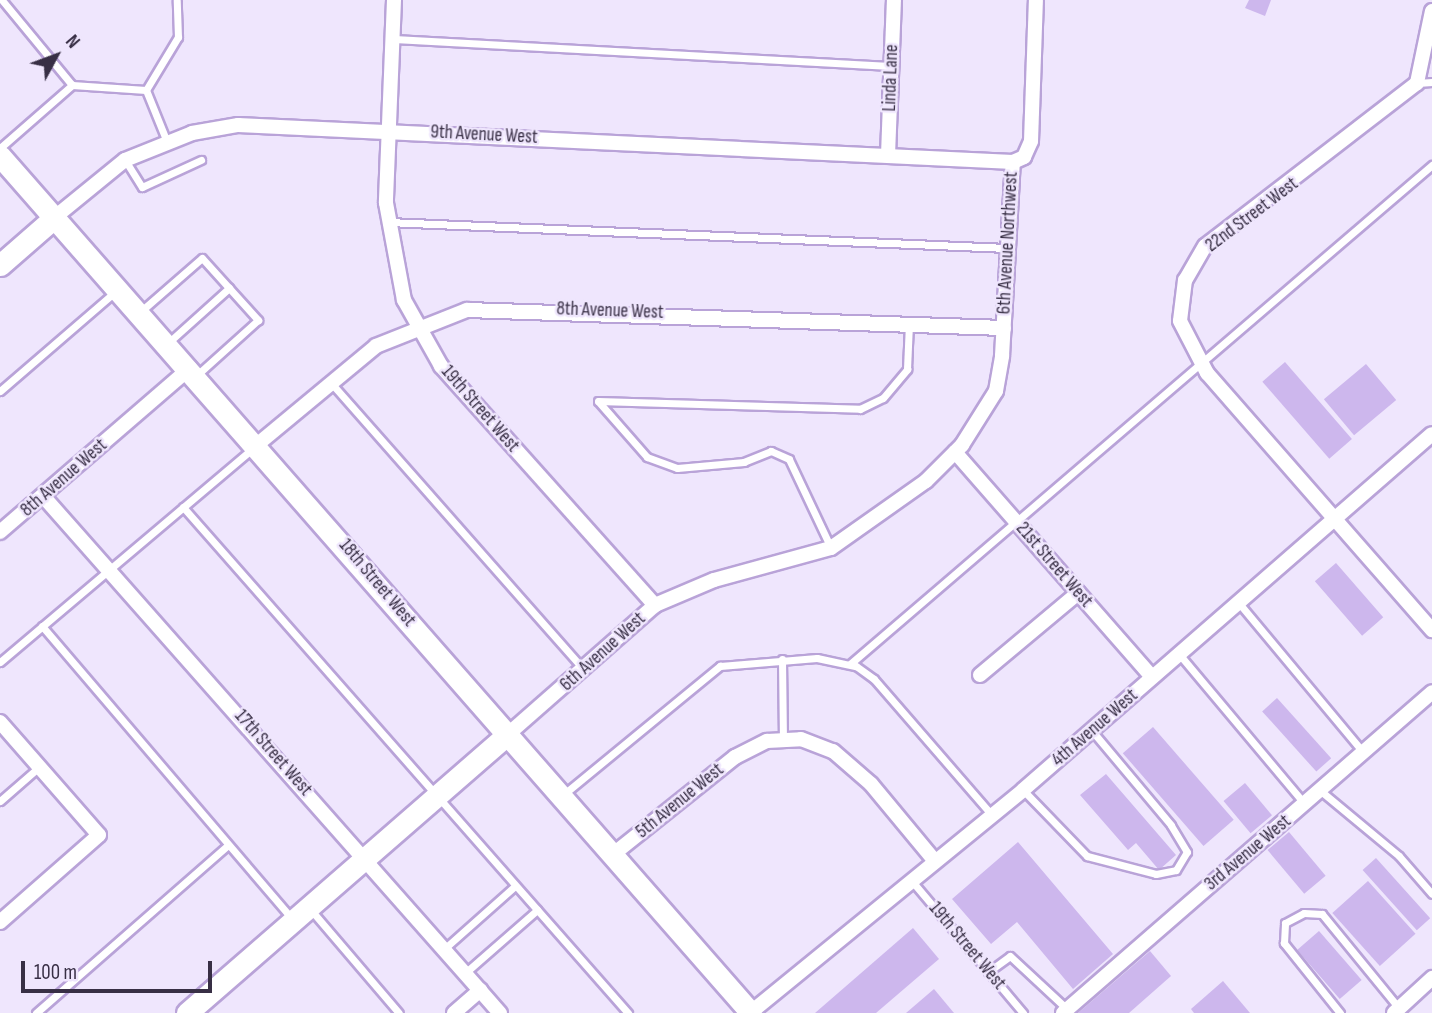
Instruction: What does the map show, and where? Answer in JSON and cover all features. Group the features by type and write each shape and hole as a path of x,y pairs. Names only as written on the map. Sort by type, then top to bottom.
{"street":[{"name":"19th Street West","path":"394,0 387,222 404,300 441,366 655,605"},
{"name":"Linda Lane","path":"888,155 894,0"},
{"name":"6th Avenue Northwest","path":"1004,328 1013,162 1024,157 1031,141 1036,0"},
{"path":"1417,83 1432,11"},
{"name":"22nd Street West","path":"1417,83 1241,225 1205,246 1185,280 1180,321 1201,362 1432,630"},
{"name":"9th Avenue West","path":"0,265 125,160 167,142 238,125 388,130 1013,162"},
{"name":"18th Street West","path":"0,156 258,444 559,798 751,1013"},
{"name":"8th Avenue West","path":"258,444 329,381 419,326 467,310 519,307 1004,328"},
{"name":"6th Avenue West","path":"187,1013 655,605 714,580 831,548 915,490 955,452 982,421 996,391 1004,328"},
{"name":"8th Avenue West","path":"0,532 194,371"},
{"name":"4th Avenue West","path":"751,1013 934,860 1023,790 1432,434"},
{"name":"21st Street West","path":"955,452 1152,677"},
{"name":"17th Street West","path":"43,496 110,568 500,1013"},
{"path":"980,676 1078,593"},
{"name":"3rd Avenue West","path":"1065,1011 1322,792 1432,692"},
{"path":"0,722 99,835 0,922"},
{"path":"783,740 834,751 871,784 934,860"},
{"name":"5th Avenue West","path":"611,856 751,749 783,740"},
{"path":"1396,1011 1432,978"},
{"path":"454,1013 480,990"}],"lane":[{"path":"2,0 72,85"},
{"path":"146,90 178,37 177,0"},
{"path":"392,39 892,66"},
{"path":"1417,83 1432,82"},
{"path":"0,148 72,85 146,90"},
{"path":"146,90 167,142"},
{"path":"125,160 142,187 201,160"},
{"path":"850,664 1432,165"},
{"path":"387,222 1008,248"},
{"path":"140,312 202,258 258,320 194,371"},
{"path":"0,391 119,288"},
{"path":"168,343 229,288"},
{"path":"831,548 789,459 771,451 744,462 677,468 647,457 598,401 860,409 883,398 908,369 909,324"},
{"path":"329,381 583,669"},
{"path":"0,663 258,444"},
{"path":"183,507 628,1013"},
{"path":"1238,602 1364,754"},
{"path":"41,626 228,845 399,1013"},
{"path":"1179,654 1306,805"},
{"path":"782,659 783,740"},
{"path":"559,798 720,666 782,659 850,664 874,679 992,815"},
{"path":"1023,790 1087,856 1156,874 1176,870 1187,852 1171,825 1092,731"},
{"path":"0,801 39,767"},
{"path":"1322,792 1399,856 1432,894"},
{"path":"36,1013 228,845"},
{"name":"19th Street West","path":"911,880 1023,1013"},
{"path":"444,949 515,886"},
{"path":"465,973 537,910"},
{"path":"1340,1013 1284,943 1285,923 1304,913 1322,914 1396,1011"},
{"path":"988,972 1010,956 1065,1011"}],"building":[{"path":"1249,0 1271,0 1265,16 1245,8"},
{"path":"1285,362 1352,439 1329,459 1262,382"},
{"path":"1366,364 1396,400 1354,435 1324,399"},
{"path":"1336,563 1383,617 1362,636 1315,581"},
{"path":"1277,698 1331,758 1316,772 1262,711"},
{"path":"1153,727 1234,820 1204,846 1123,753"},
{"path":"1106,774 1176,855 1159,870 1136,843 1128,850 1080,795"},
{"path":"1245,783 1272,815 1251,833 1224,801"},
{"path":"1289,832 1326,876 1304,894 1268,850"},
{"path":"1018,842 1113,954 1073,989 1017,922 991,944 952,899"},
{"path":"1376,858 1430,918 1417,930 1363,870"},
{"path":"1368,881 1416,934 1380,966 1332,913"},
{"path":"913,928 939,959 876,1013 815,1013"},
{"path":"1319,931 1362,980 1340,999 1297,950"},
{"path":"1150,951 1171,976 1129,1013 1078,1013"},
{"path":"1223,981 1250,1013 1194,1013 1191,1009"},
{"path":"934,989 954,1013 906,1013"}]}
